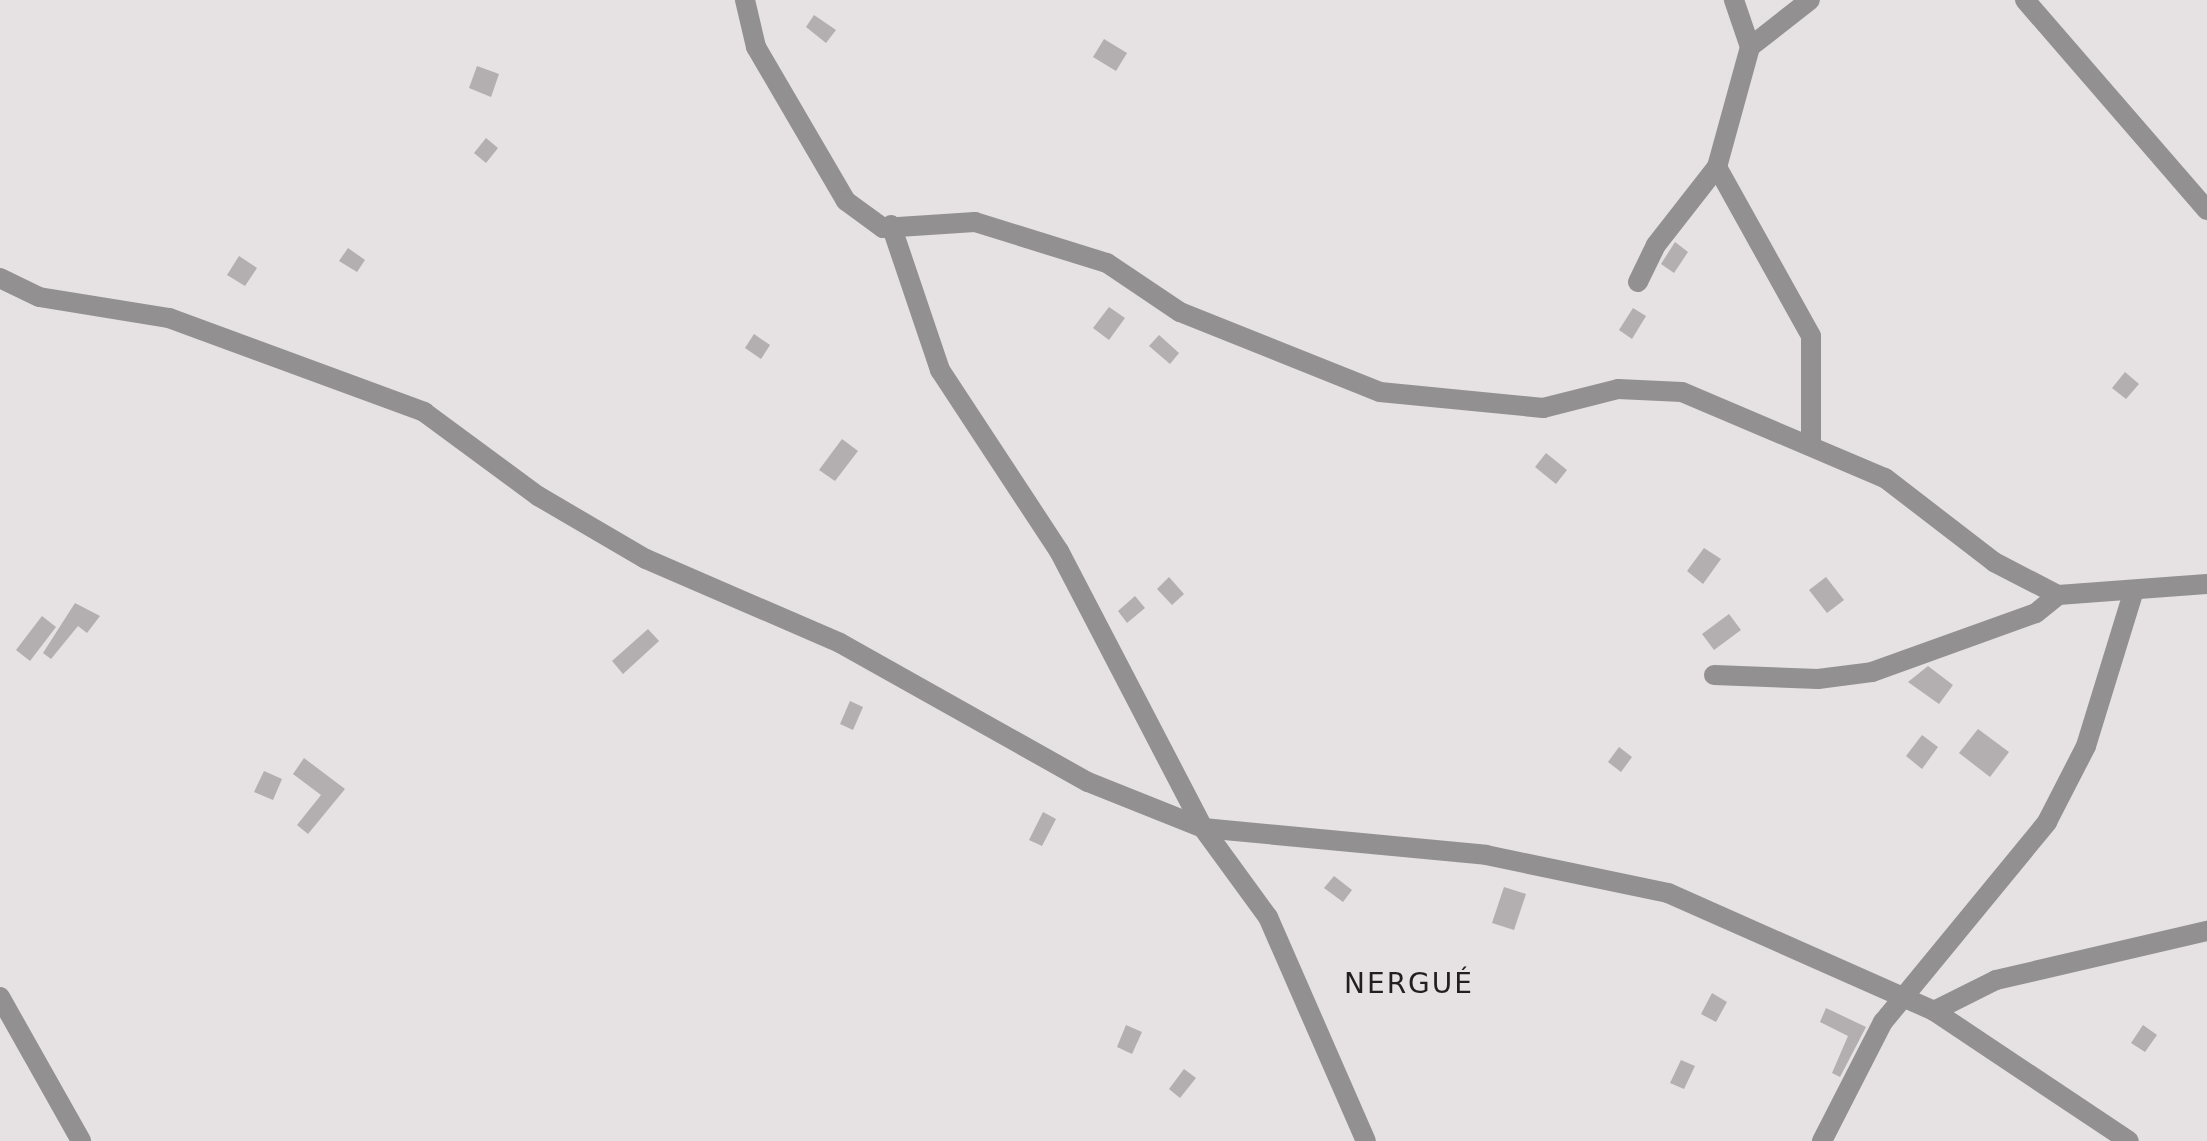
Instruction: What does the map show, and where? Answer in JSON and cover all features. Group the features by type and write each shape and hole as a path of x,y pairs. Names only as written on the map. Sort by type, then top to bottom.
{"street":[{"path":"745,0 756,47 846,201 883,228 891,225 975,222 1107,263 1180,312 1380,392 1543,408 1618,389 1682,392 1811,444 1885,478 1994,562 2058,595 2207,584"},
{"path":"1638,282 1656,245 1717,167 1750,47 1734,0"},
{"path":"1750,47 1810,0"},
{"path":"2025,0 2207,210"},
{"path":"1717,167 1811,336 1811,444"},
{"path":"891,225 940,370 1059,551 1203,828 1268,917 1366,1141"},
{"path":"0,278 39,297 169,318 424,412 538,496 646,559 840,643 1088,782 1203,828 1486,855 1586,871 1668,893 1901,999 1934,1011 2129,1141"},
{"path":"1822,1141 1883,1022 2047,822 2086,746 2134,590"},
{"path":"1714,675 1818,679 1872,672 2036,613 2058,595"},
{"path":"1934,1011 1996,980 2207,931"},
{"path":"0,997 81,1141"}],"building":[{"path":"814,15 836,30 826,43 806,27"},
{"path":"1104,39 1127,53 1116,71 1093,57"},
{"path":"477,66 499,74 491,97 469,88"},
{"path":"486,138 498,148 486,163 474,153"},
{"path":"1675,242 1688,252 1674,273 1661,264"},
{"path":"348,248 365,260 357,272 339,261"},
{"path":"239,256 257,268 245,286 227,275"},
{"path":"1109,307 1125,318 1109,340 1093,328"},
{"path":"1633,308 1646,316 1632,339 1619,330"},
{"path":"754,334 770,345 761,359 745,348"},
{"path":"1159,335 1179,353 1170,364 1149,346"},
{"path":"2125,372 2139,384 2126,399 2112,388"},
{"path":"842,439 858,451 835,481 819,470"},
{"path":"1546,453 1567,470 1556,484 1535,467"},
{"path":"1704,548 1721,559 1703,584 1687,571"},
{"path":"1169,577 1184,594 1172,605 1157,589"},
{"path":"1826,577 1844,600 1827,613 1809,590"},
{"path":"1135,596 1145,608 1127,623 1118,611"},
{"path":"75,603 100,616 87,633 78,626 51,659 43,653"},
{"path":"1729,614 1741,630 1714,650 1702,634"},
{"path":"42,616 56,627 30,661 16,650"},
{"path":"648,629 659,641 623,674 612,661"},
{"path":"1928,666 1953,685 1939,704 1908,682"},
{"path":"850,701 863,707 853,730 840,724"},
{"path":"1978,729 2009,752 1990,777 1959,753"},
{"path":"1922,735 1938,747 1922,769 1906,756"},
{"path":"1619,747 1632,757 1621,772 1608,762"},
{"path":"304,758 345,789 308,834 297,825 321,795 293,774"},
{"path":"264,771 282,779 273,800 254,792"},
{"path":"1043,812 1056,819 1042,846 1029,840"},
{"path":"1334,876 1352,890 1343,902 1324,888"},
{"path":"1504,887 1526,894 1514,930 1492,923"},
{"path":"1712,993 1727,1002 1716,1022 1701,1014"},
{"path":"1826,1008 1866,1027 1840,1077 1832,1073 1848,1036 1820,1022"},
{"path":"1126,1025 1142,1032 1132,1054 1117,1047"},
{"path":"2143,1025 2157,1035 2145,1052 2131,1043"},
{"path":"1681,1060 1695,1066 1684,1089 1670,1083"},
{"path":"1184,1069 1196,1078 1180,1098 1169,1089"}],"district":[{"name":"NERGUÉ","path":"1409,984"}]}
